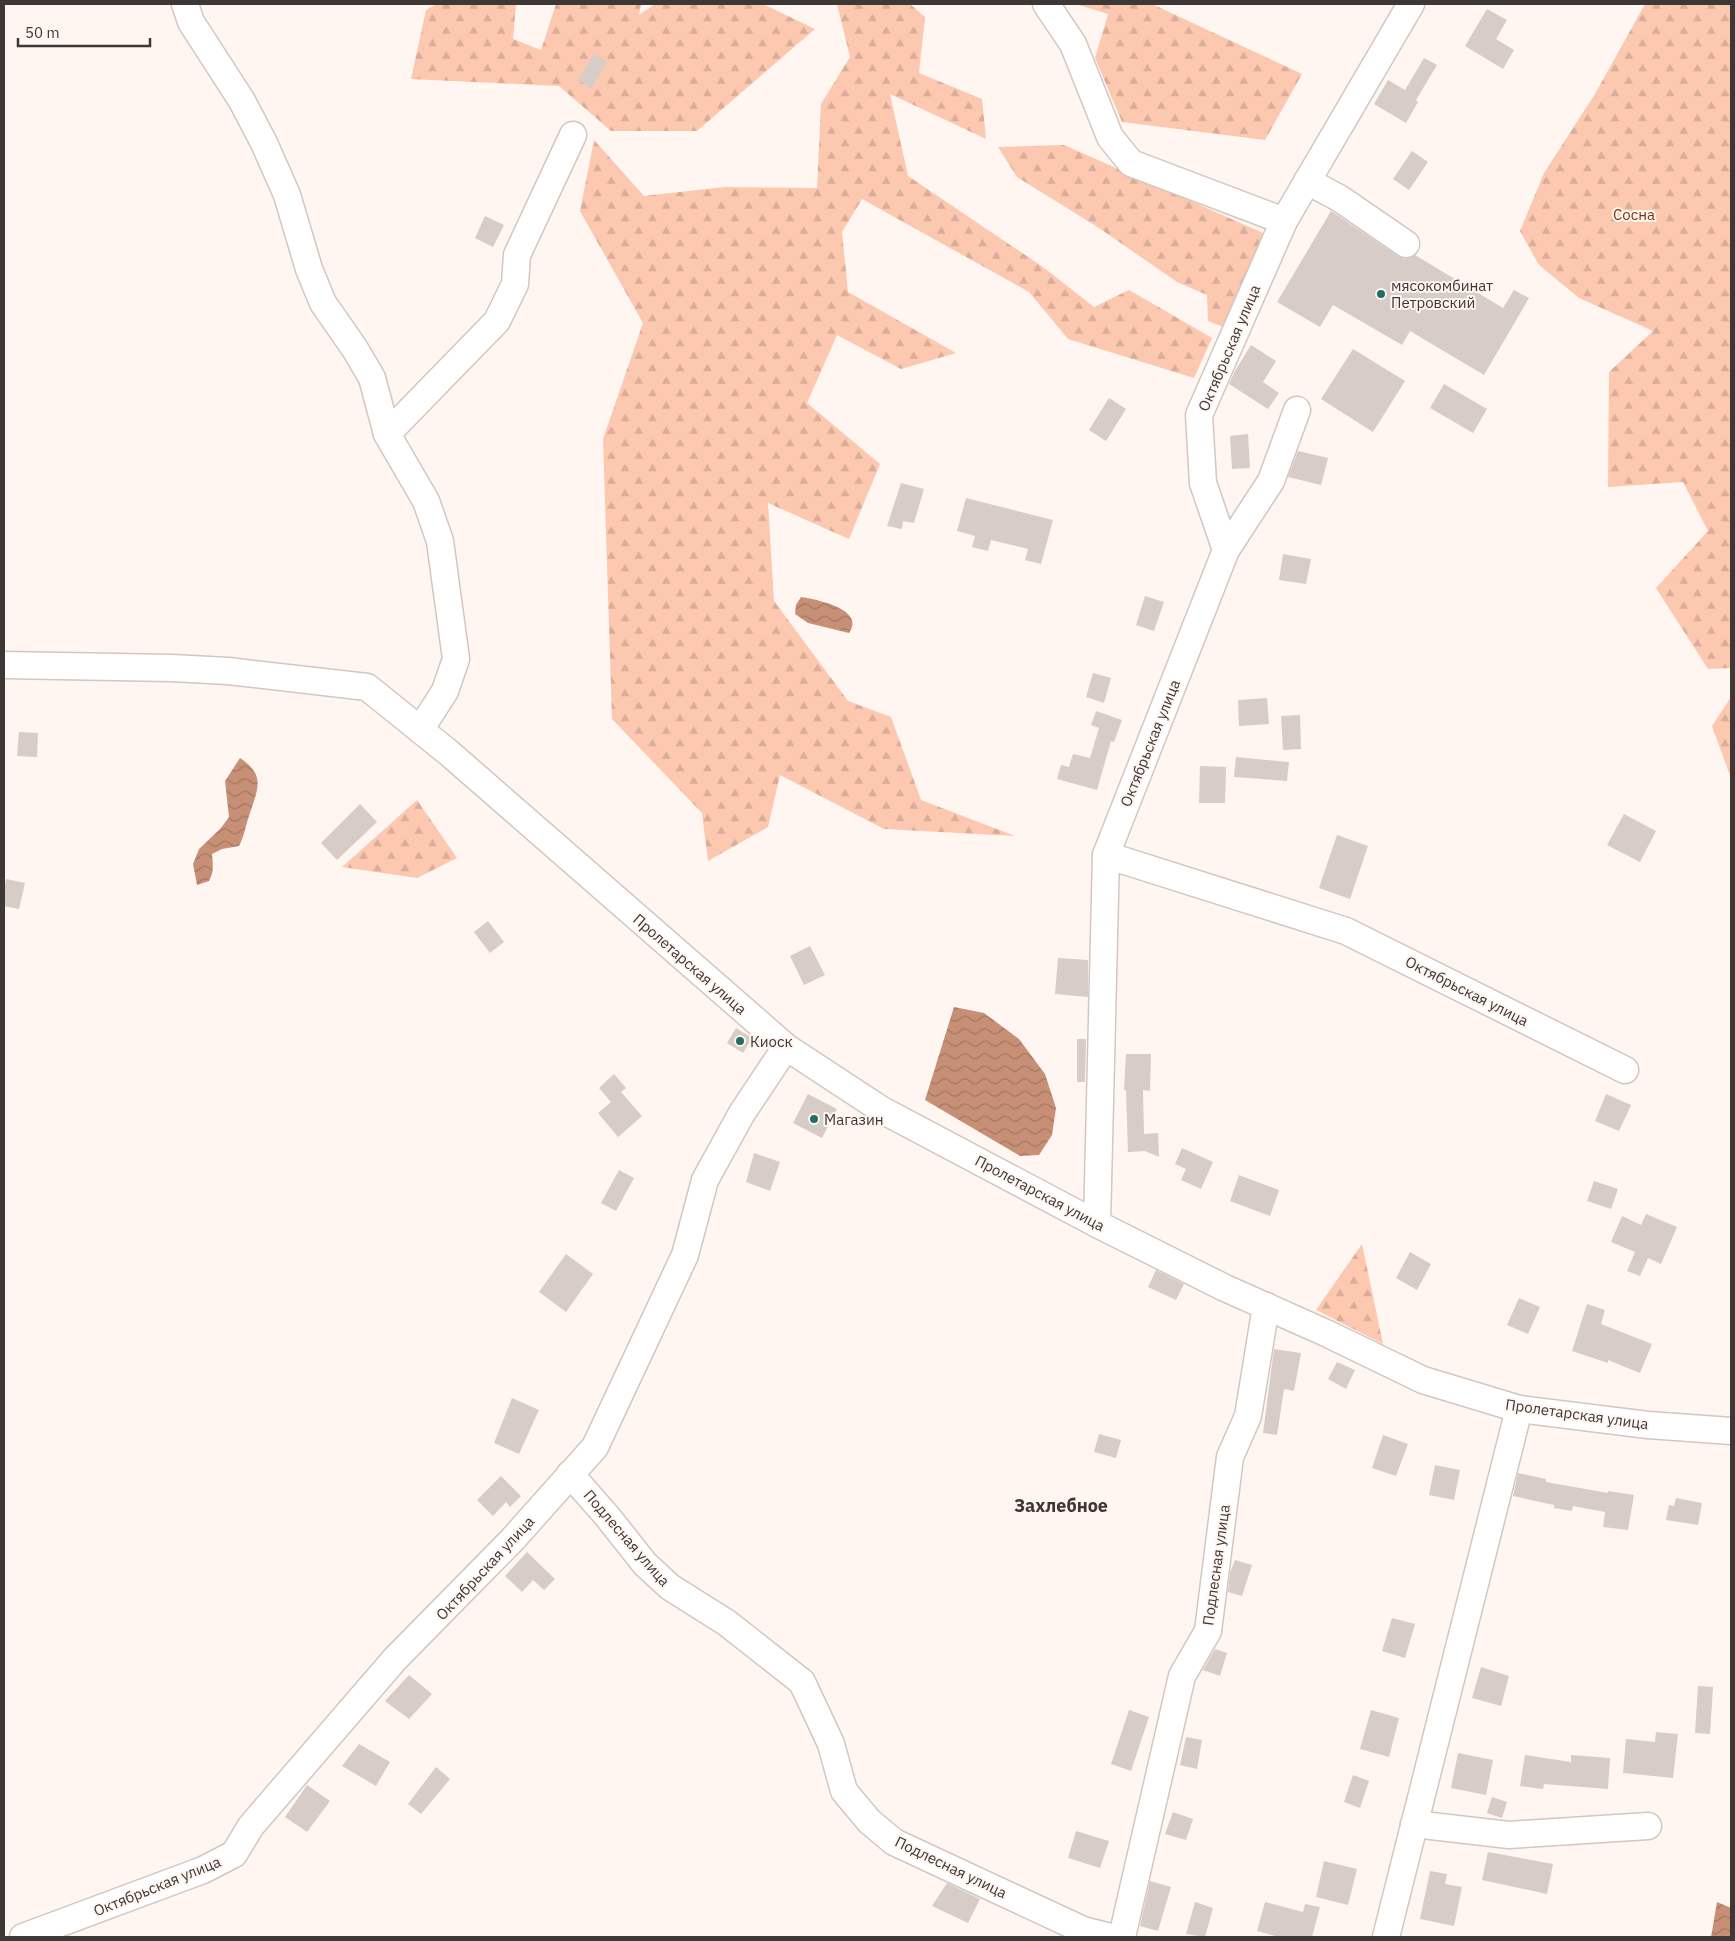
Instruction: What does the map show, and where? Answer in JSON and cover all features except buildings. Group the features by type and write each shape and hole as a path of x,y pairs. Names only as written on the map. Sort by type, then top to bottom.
{"street":[{"path":"185,4 192,22 242,101 264,143 287,195 309,269 323,303 355,349 372,378 387,434 426,502 440,541 456,659 445,691 420,730"},
{"path":"1046,4 1073,44 1110,137 1131,163 1284,221"},
{"name":"Октябрьская улица","path":"1098,1224 1106,855 1226,550 1203,483 1200,414 1284,221 1411,4"},
{"path":"387,434 497,321 515,284 518,255 573,135"},
{"path":"1307,181 1339,198 1406,244"},
{"path":"1226,550 1271,481 1297,410"},
{"name":"Пролетарская улица","path":"4,665 228,671 366,687 449,753 786,1047 882,1110 1224,1288 1326,1332 1422,1380 1519,1409 1648,1425 1731,1431"},
{"name":"Октябрьская улица","path":"1106,855 1346,931 1625,1070"},
{"name":"Октябрьская улица","path":"23,1937 203,1870 234,1854 251,1826 383,1674 513,1539 595,1447 685,1255 705,1180 742,1113 786,1047"},
{"name":"Подлесная улица","path":"1122,1937 1182,1676 1208,1630 1230,1457 1248,1416 1266,1306"},
{"path":"1386,1937 1519,1409"},
{"name":"Подлесная улица","path":"570,1474 646,1564 670,1587 727,1623 802,1682 831,1744 844,1791 869,1821 894,1842 1083,1930 1111,1937"},
{"path":"1414,1824 1510,1836 1648,1826"}],"green space":[{"path":"436,4 516,4 513,39 541,50 556,4 641,4 639,15 655,4 763,4 815,29 697,131 611,131 559,86 411,79 426,10"},
{"path":"837,4 910,4 925,17 919,73 982,99 986,139 890,94 908,176 1043,267 1094,307 1129,290 1212,338 1194,378 1068,339 1029,292 862,199 842,232 848,292 956,353 901,369 837,335 807,403 880,464 849,539 768,503 774,601 848,701 891,717 921,800 1015,836 884,829 780,775 768,827 708,861 702,813 612,719 603,439 643,323 580,211 594,140 644,196 724,187 817,188 821,104 850,57"},
{"path":"1076,4 1152,4 1302,74 1265,140 1122,122 1095,58 1108,14"},
{"name":"Сосна","path":"1645,4 1731,4 1731,668 1708,669 1656,588 1708,531 1683,482 1608,487 1609,372 1653,331 1579,298 1539,265 1520,231 1544,173 1595,94"},
{"path":"1064,145 1263,233 1226,328 1208,321 1207,295 1177,282 1099,228 1017,177 998,147"},
{"path":"1731,697 1731,778 1712,726"},
{"path":"417,800 457,858 417,878 342,867"},
{"path":"1362,1244 1383,1344 1316,1310"}],"water":[{"path":"801,597 827,603 845,612 851,618 852,625 849,633 808,623 795,614 796,605"},
{"path":"240,758 254,771 258,784 243,838 239,846 222,849 212,854 213,868 211,878 209,881 197,885 193,864 199,849 221,828 229,817 225,781"},
{"path":"954,1007 984,1013 1019,1039 1045,1074 1056,1108 1052,1135 1039,1155 1020,1156 925,1100"},
{"path":"1717,1902 1731,1908 1731,1937 1711,1937"}],"place":[{"name":"мясокомбинат Петровский","path":"1381,294"},
{"name":"Киоск","path":"740,1041"},
{"name":"Магазин","path":"814,1119"}],"district":[{"name":"Захлебное","path":"1061,1505"}]}
